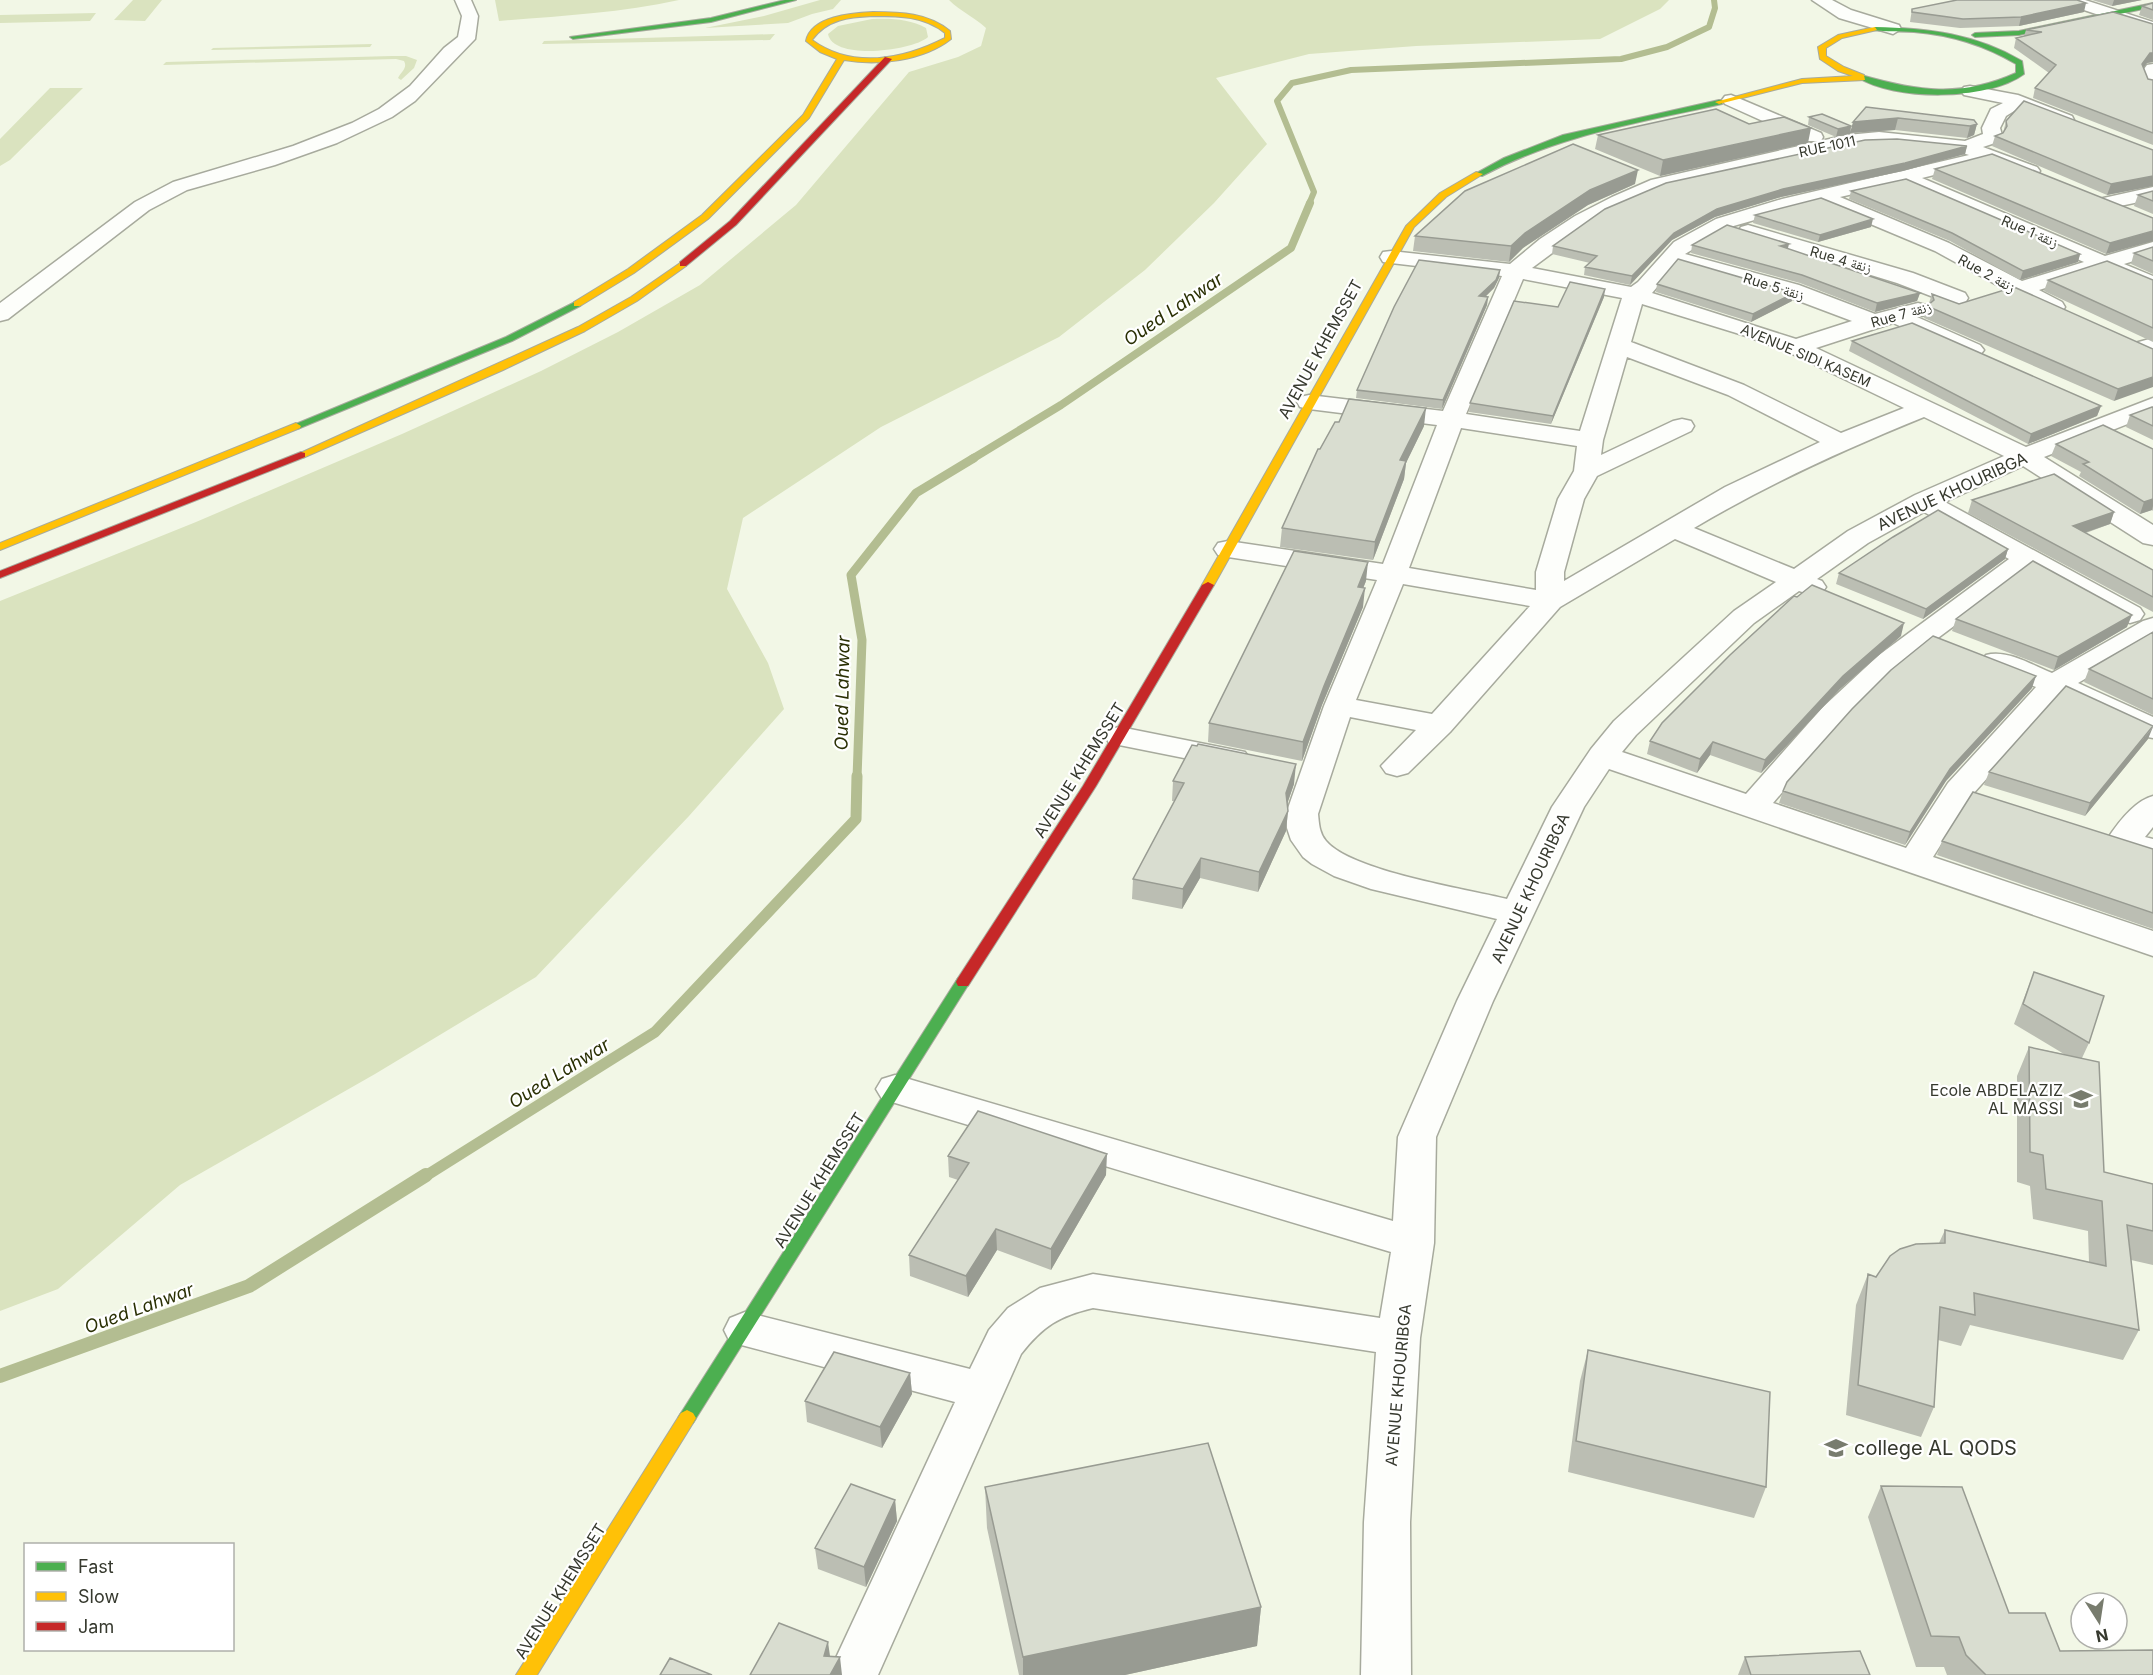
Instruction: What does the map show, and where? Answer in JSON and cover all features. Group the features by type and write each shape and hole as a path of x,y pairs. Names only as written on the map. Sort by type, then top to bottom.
{"street":[{"path":"0,314 159,195 180,186 344,133 384,114 410,97 451,48 466,39 470,16 463,0"},
{"path":"573,37 678,26 758,11 793,0"},
{"path":"850,17 873,0"},
{"path":"1821,0 1845,14 1893,29"},
{"path":"2070,0 2153,28"},
{"path":"2099,0 2145,8"},
{"path":"909,2 919,18"},
{"path":"1845,14 1848,21 1845,34 1893,29 1957,35 2019,33 2145,8"},
{"path":"882,14 919,18 942,25 948,32 948,39 940,46 926,52 888,59 842,57 819,50 808,40 813,30 821,25 850,17 882,14"},
{"path":"1998,49 2007,39 2019,33"},
{"name":"AVENUE KHEMSSET","path":"1802,81 1818,70 1825,58 1822,47 1831,38 1845,34"},
{"path":"1957,35 1998,49 2019,63 2020,74 2008,83 2010,95 1991,128 1993,135 1991,138 1968,146"},
{"path":"0,546 509,339 584,301 631,271 705,217 806,116 842,57"},
{"path":"1825,58 1835,67 1862,78 1907,88 2010,95 2082,127"},
{"path":"0,575 287,460 543,349 616,309 666,278 733,223 888,59"},
{"path":"2153,69 2150,73 2153,84"},
{"name":"AVENUE KHEMSSET","path":"526,1675 745,1330 927,1036 1030,882 1120,736 1410,226 1443,195 1499,162 1554,142 1595,129 1731,100 1802,81 1862,78"},
{"path":"1731,100 1831,144"},
{"name":"RUE 1011","path":"1515,271 1532,255 1596,211 1658,184 1831,144 1879,138 1968,146 2046,178"},
{"path":"1554,142 1585,155"},
{"path":"1550,601 1550,572 1571,499 1587,471 1590,440 1634,294 1647,287 1681,246 1723,223 1789,203 1906,178 1992,155"},
{"path":"1722,169 1789,203"},
{"path":"1637,176 1658,184"},
{"name":"Rue 1 زنقة","path":"1906,178 2153,284"},
{"path":"2106,203 2153,193"},
{"path":"2086,195 2134,215"},
{"name":"Rue 2 زنقة","path":"1820,196 1942,247 2046,304 2070,309"},
{"name":"Rue 4 زنقة","path":"1723,223 1905,278 1958,298"},
{"name":"Rue 7 زنقة","path":"1796,347 1873,321 1958,298 2012,287 2153,248"},
{"name":"AVENUE SIDI KASEM","path":"1391,257 1515,271 1634,294 1728,322 1796,347 2025,456 2153,537"},
{"name":"Rue 5 زنقة","path":"1672,257 1791,290 1873,321"},
{"path":"1515,271 1452,419 1393,574 1339,706 1303,774 1302,829 1314,849 1348,870 1371,878 1519,913"},
{"path":"1896,316 1993,359"},
{"path":"1619,346 1736,390 1840,442"},
{"path":"1309,402 1452,419 1590,440"},
{"path":"1397,766 1439,724 1550,601 1734,493 1840,442 1925,408"},
{"name":"AVENUE KHOURIBGA","path":"1386,1675 1387,1522 1398,1338 1413,1243 1417,1137 1475,1001 1568,807 1602,756 1625,728 1744,616 1858,537 1924,501 2118,418"},
{"path":"1587,471 1682,426"},
{"path":"1924,501 2153,627"},
{"path":"1672,528 1840,598"},
{"path":"1228,549 1550,601"},
{"path":"1752,807 1833,714 1889,661 2028,558"},
{"path":"1893,620 2101,703 2153,729"},
{"path":"1913,863 1974,795 2055,684 2153,627"},
{"path":"1339,706 1439,724"},
{"path":"1120,736 1258,764"},
{"path":"1602,756 2153,944"},
{"path":"2092,831 2138,845 2153,806"},
{"path":"895,1089 1413,1243"},
{"path":"853,1675 1004,1343 1023,1320 1055,1300 1093,1291 1398,1338"},
{"path":"745,1330 982,1390"}],"green space":[{"path":"133,0 162,0 145,21 114,20"},
{"path":"495,0 679,0 612,11 499,21"},
{"path":"820,0 841,0 833,9 788,23 705,28 764,16"},
{"path":"949,0 1669,0 1660,9 1600,39 1416,46 1309,54 1216,78 1267,144 1214,203 1145,270 1059,337 881,427 743,518 727,589 768,663 784,709 689,816 536,977 375,1074 180,1185 58,1289 0,1311 0,601 196,522 402,434 541,371 618,332 700,285 796,205 909,72 958,57 981,46 986,28"},
{"path":"96,13 90,21 0,23 0,15"},
{"path":"872,19 907,21 926,28 928,37 907,46 858,51 844,48 833,42 828,34 838,26"},
{"path":"775,34 770,40 542,44 544,41"},
{"path":"372,44 370,47 211,50 213,48"},
{"path":"406,56 417,60 414,68 401,80 398,78 405,68 405,63 396,59 163,65 166,62"},
{"path":"50,88 83,88 10,160 0,166 0,139"}],"building":[{"path":"1957,0 2077,0 2086,3 2021,17 1963,19 1912,12 1912,9"},
{"path":"2153,3 2153,10 2142,6"},
{"path":"2113,12 2153,24 2153,53 2150,53 2142,64 2148,79 2153,80 2153,133 2035,88 2056,65 2016,38 2042,32 2026,30"},
{"path":"2024,101 2153,150 2153,176 2111,184 1995,136 2003,133 2007,126 2006,121"},
{"path":"1866,107 1974,120 1977,124 1970,126 1898,118 1853,122"},
{"path":"1716,109 1749,124 1784,117 1811,128 1663,160 1598,135"},
{"path":"1822,114 1851,126 1838,129 1809,117"},
{"path":"1897,139 1967,146 1905,163 1783,189 1717,209 1674,233 1632,276 1585,267 1597,256 1553,246 1605,209 1666,183 1865,140"},
{"path":"1573,144 1638,170 1590,190 1525,233 1511,246 1415,236 1465,191"},
{"path":"1992,154 2153,218 2153,231 2110,243 1935,169"},
{"path":"1906,179 2080,254 2023,271 1952,233 1851,191"},
{"path":"2153,191 2153,201 2138,195"},
{"path":"1821,198 1873,219 1820,235 1755,215"},
{"path":"1727,225 1789,244 1780,246 1920,293 1877,303 1802,275 1692,245"},
{"path":"2153,247 2153,261 2134,253"},
{"path":"1678,259 1794,293 1753,314 1657,284"},
{"path":"1419,260 1500,270 1496,280 1479,296 1488,297 1443,400 1357,390 1394,307"},
{"path":"2107,261 2153,280 2153,328 2048,280"},
{"path":"1570,282 1605,289 1553,416 1470,403 1514,301 1558,307"},
{"path":"2014,287 2153,349 2153,377 2118,389 1927,306 1934,300 1932,294 1959,304"},
{"path":"1912,323 2101,406 2031,434 1852,341"},
{"path":"1349,399 1426,408 1400,460 1406,461 1375,542 1282,528 1318,449 1335,422 1339,422"},
{"path":"2153,407 2153,426 2130,415"},
{"path":"2103,425 2153,449 2153,499 2144,502 2083,464 2089,462 2056,444"},
{"path":"2054,474 2114,512 2073,526 2153,570 2153,597 1972,500"},
{"path":"1938,510 2008,549 1926,609 1839,573 1893,537"},
{"path":"1294,551 1368,562 1358,587 1365,588 1303,742 1209,723"},
{"path":"2033,561 2132,615 2058,657 1956,619"},
{"path":"1812,585 1904,623 1843,676 1765,760 1713,742 1700,759 1650,741 1662,723 1730,655 1794,596 1797,597"},
{"path":"2153,632 2153,699 2089,669"},
{"path":"1933,636 2036,676 1950,769 1910,832 1783,791 1787,782 1852,709 1891,670"},
{"path":"2066,686 2153,726 2090,803 1989,772"},
{"path":"1198,744 1296,764 1286,793 1288,811 1259,872 1201,858 1183,889 1133,879 1184,783 1173,781 1192,745 1197,746"},
{"path":"1973,792 2153,849 2153,913 1942,841"},
{"path":"2034,972 2104,996 2089,1043 2023,1004"},
{"path":"2029,1047 2099,1062 2104,1172 2153,1184 2153,1231 2127,1225 2139,1330 1974,1293 1975,1315 1940,1307 1934,1407 1858,1385 1868,1274 1876,1277 1890,1256 1900,1249 1916,1244 1945,1243 1945,1230 2106,1266 2102,1201 2046,1189 2043,1155 2030,1152"},
{"path":"978,1111 1107,1154 1051,1249 996,1229 966,1276 909,1255 969,1163 948,1156"},
{"path":"1588,1350 1770,1392 1766,1487 1576,1441"},
{"path":"834,1352 910,1373 880,1427 805,1401"},
{"path":"1208,1443 1261,1607 1023,1657 985,1487"},
{"path":"851,1484 895,1500 864,1567 815,1548"},
{"path":"1881,1486 1962,1487 2009,1613 2045,1613 2060,1651 2153,1650 2153,1675 1986,1675 1966,1655 1959,1637 1931,1636"},
{"path":"779,1623 828,1642 824,1656 840,1657 830,1675 750,1675"},
{"path":"1860,1651 1870,1675 1751,1675 1745,1657"},
{"path":"670,1658 712,1675 660,1675"}],"waterway":[{"name":"Oued Lahwar","path":"1309,204 1314,192 1277,101 1292,83 1351,70 1621,59 1667,47 1709,27 1715,8 1714,0"},
{"name":"Oued Lahwar","path":"972,459 1061,405 1291,248 1310,203"},
{"name":"Oued Lahwar","path":"857,778 862,640 851,575 916,493 974,458"},
{"name":"Oued Lahwar","path":"424,1177 655,1032 856,819 857,776"},
{"name":"Oued Lahwar","path":"0,1376 249,1286 426,1175"}],"traffic: fast":[{"path":"573,37 711,20 793,0"},
{"path":"1975,35 2019,33 2153,5"},
{"path":"1861,77 1900,89 1941,93 1982,88 2020,74 2019,63 2002,53 1968,39 1932,32 1875,29"},
{"path":"1479,174 1507,159 1565,137 1627,121 1719,102"},
{"path":"296,426 509,339 577,304"},
{"path":"687,1418 963,982"}],"traffic: slow":[{"path":"897,14 930,21 948,32 948,39 915,54 877,60 839,57 822,50 808,40 815,31 835,19 860,15 897,14"},
{"path":"1861,77 1841,69 1823,57 1822,47 1840,36 1875,29"},
{"path":"577,304 631,271 705,217 806,116 842,57"},
{"path":"1719,102 1802,81 1862,78"},
{"path":"1208,585 1410,226 1443,195 1479,174"},
{"path":"301,455 554,343 608,315 683,264"},
{"path":"0,547 296,426"},
{"path":"526,1675 687,1418"}],"traffic: jam":[{"path":"683,264 733,223 888,59"},
{"path":"0,575 301,455"},
{"path":"963,982 1089,786 1208,585"}],"place":[{"name":"Ecole ABDELAZIZ AL MASSI","path":"2081,1099"},
{"name":"college AL QODS","path":"1836,1448"}]}
